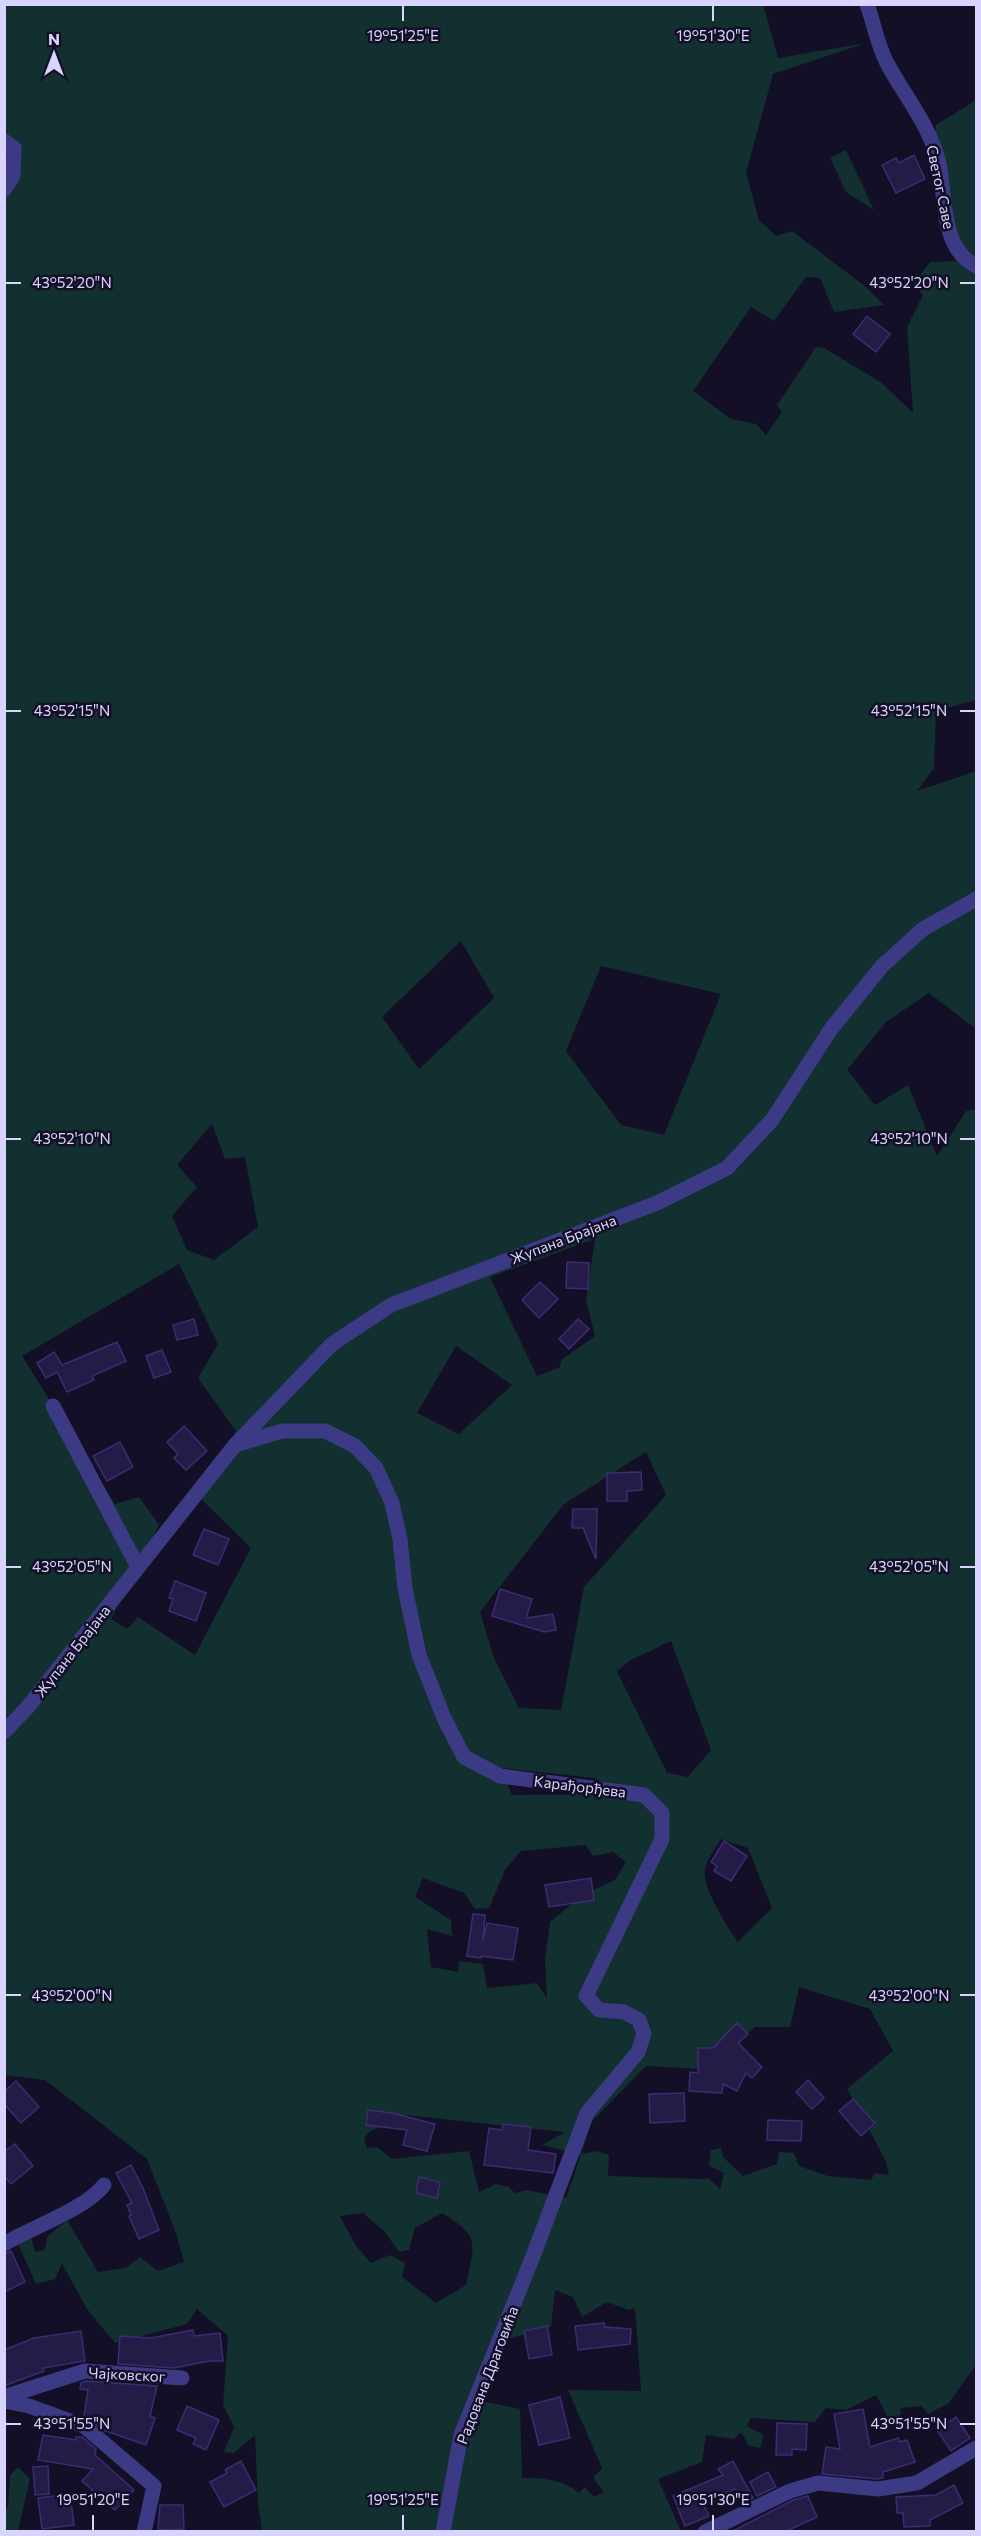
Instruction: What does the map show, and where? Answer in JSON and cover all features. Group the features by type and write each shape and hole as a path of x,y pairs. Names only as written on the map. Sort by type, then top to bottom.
{"street":[{"name":"Светог Саве","path":"867,4 887,63 926,125 939,163 944,201 954,244 966,261 976,266"},
{"path":"4,141 14,148 13,176 4,190"},
{"name":"Жупана Брајана","path":"4,1732 27,1708 235,1445 332,1344 391,1305 657,1203 727,1168 772,1120 831,1029 882,966 924,929 976,899"},
{"path":"53,1406 138,1567"},
{"name":"Карађорђева","path":"235,1445 282,1431 325,1431 355,1446 376,1468 394,1512 400,1539 405,1588 419,1655 444,1718 464,1757 500,1776 644,1795 662,1813 662,1839 586,1996 599,2010 624,2012 639,2020 644,2034 638,2052 587,2113 533,2256"},
{"path":"4,2244 83,2203 97,2194 104,2185"},
{"name":"Радована Драговића","path":"443,2532 461,2435 533,2256"},
{"name":"Чајковског","path":"4,2399 85,2371 182,2378"},
{"name":"Чајковског","path":"4,2399 84,2426 154,2486 144,2532"},
{"path":"705,2532 790,2491 818,2483 878,2489 917,2483 976,2448"}],"green space":[{"path":"763,4 778,58 866,43 773,74 746,173 759,220 776,236 792,231 866,287 884,305 834,312 820,278 806,277 774,321 751,307 693,391 731,419 756,424 766,435 782,412 777,405 816,347 824,348 882,383 913,413 907,327 923,295 913,284 930,262 960,261 930,162 936,125 976,100 976,700 936,711 934,768 917,791 976,771 976,1029 929,993 886,1022 847,1070 875,1105 908,1085 937,1156 966,1111 976,1109 976,2365 949,2403 928,2414 922,2406 901,2408 900,2421 890,2421 876,2395 846,2410 826,2408 815,2422 751,2418 747,2426 764,2435 760,2448 749,2446 741,2432 734,2439 706,2435 702,2462 658,2479 681,2531 262,2531 258,2504 255,2435 234,2453 224,2452 234,2427 223,2405 228,2336 197,2309 187,2324 115,2343 87,2309 62,2264 55,2279 36,2284 12,2230 28,2225 35,2252 45,2250 47,2237 67,2220 98,2272 126,2268 140,2257 158,2271 184,2262 176,2233 147,2159 45,2080 5,2075 5,5","holes":["461,941 494,998 419,1069 382,1017","601,966 721,994 664,1135 621,1125 566,1051","212,1124 225,1159 245,1157 258,1227 214,1260 187,1250 172,1216 197,1187 177,1165","595,1239 586,1300 595,1336 561,1360 560,1367 537,1376 490,1277","179,1264 218,1344 198,1378 236,1431 202,1500 251,1548 195,1655 138,1617 127,1629 111,1619 159,1525 139,1497 115,1504 22,1356","456,1346 512,1385 459,1434 417,1413","646,1452 666,1495 584,1587 561,1710 519,1708 494,1658 480,1612 564,1504","671,1641 711,1750 688,1777 667,1773 617,1671 629,1661","500,1768 594,1778 627,1794 512,1795","721,1839 748,1848 772,1908 738,1942 722,1918 707,1886 705,1869","586,1845 593,1856 613,1852 626,1862 615,1880 583,1895 550,1922 545,1959 547,1998 537,1983 487,1988 483,1964 459,1961 458,1972 431,1967 427,1929 452,1936 451,1920 415,1897 423,1878 464,1893 475,1909 489,1908 505,1870 521,1851","799,1987 870,2009 893,2051 847,2089 886,2161 889,2175 875,2173 871,2180 828,2176 799,2166 794,2153 779,2152 777,2164 743,2176 723,2157 721,2148 711,2150 709,2166 724,2173 720,2189 709,2178 608,2176 609,2155 597,2151 581,2154 592,2121 646,2066 722,2070 717,2059 755,2027 790,2027","405,2115 565,2132 542,2145 581,2155 566,2198 527,2190 515,2193 509,2187 496,2184 479,2192 469,2151 392,2159 377,2147 367,2148 364,2138 369,2132","363,2213 384,2231 399,2252 409,2250 415,2228 442,2213 464,2229 472,2243 466,2285 436,2303 402,2277 405,2263 390,2255 371,2263 356,2246 340,2216","555,2290 573,2297 582,2317 607,2302 629,2310 635,2308 641,2391 568,2390 602,2468 593,2478 604,2492 594,2497 585,2487 579,2493 573,2488 552,2480 522,2478 520,2409 486,2402 490,2344 551,2327"]},
{"path":"846,150 874,210 846,192 830,158"},
{"path":"18,2467 30,2479 18,2531 5,2531 5,2510 8,2506 10,2475"}],"building":[{"path":"914,155 925,179 896,193 882,165 896,158 899,163"},
{"path":"867,316 890,334 876,352 853,334"},
{"path":"567,1262 589,1263 588,1289 566,1288"},
{"path":"540,1282 558,1299 539,1318 522,1300"},
{"path":"194,1319 198,1335 177,1340 173,1325"},
{"path":"578,1319 589,1329 569,1349 559,1339"},
{"path":"117,1342 126,1361 92,1376 94,1380 67,1392 57,1372 46,1378 37,1363 54,1352 62,1365"},
{"path":"162,1350 171,1372 154,1378 146,1356"},
{"path":"184,1426 207,1451 186,1470 174,1458 178,1454 167,1442"},
{"path":"120,1442 133,1467 107,1481 93,1456"},
{"path":"641,1472 642,1490 627,1491 627,1501 607,1501 607,1473"},
{"path":"573,1509 597,1509 596,1559 583,1528 572,1528"},
{"path":"204,1529 229,1539 218,1565 193,1555"},
{"path":"175,1581 206,1593 196,1621 169,1611 173,1599 169,1598"},
{"path":"500,1589 532,1599 526,1618 553,1614 556,1630 544,1632 492,1616"},
{"path":"724,1841 747,1856 731,1881 714,1871 717,1866 711,1862"},
{"path":"591,1878 594,1900 549,1907 545,1885"},
{"path":"473,1914 485,1915 483,1940 487,1923 518,1928 513,1960 467,1956"},
{"path":"737,2023 748,2034 738,2043 762,2067 752,2078 746,2073 737,2091 723,2084 722,2093 689,2091 690,2072 698,2073 698,2048 713,2048"},
{"path":"808,2080 824,2098 812,2109 796,2092"},
{"path":"16,2081 39,2107 21,2123 4,2104 4,2092"},
{"path":"684,2093 685,2121 650,2123 649,2094"},
{"path":"853,2099 875,2123 861,2136 839,2111"},
{"path":"368,2110 392,2113 435,2124 427,2151 403,2145 407,2130 366,2125"},
{"path":"768,2120 802,2121 801,2141 767,2140"},
{"path":"503,2124 531,2127 528,2150 556,2154 553,2173 484,2165 489,2128 502,2130"},
{"path":"15,2144 33,2166 11,2184 4,2176 4,2152"},
{"path":"131,2165 143,2188 159,2230 139,2239 129,2216 131,2215 127,2205 132,2203 116,2173"},
{"path":"419,2177 440,2182 437,2198 416,2193"},
{"path":"11,2251 25,2282 4,2292 4,2254"},
{"path":"604,2323 605,2327 631,2329 630,2344 578,2350 575,2326"},
{"path":"547,2326 552,2355 529,2359 524,2331"},
{"path":"193,2330 194,2336 220,2333 223,2361 209,2361 174,2368 118,2364 120,2336 151,2338"},
{"path":"81,2331 85,2361 43,2368 44,2371 4,2386 4,2350 34,2338"},
{"path":"86,2381 157,2386 150,2416 155,2418 146,2445 103,2430 84,2416 88,2390 80,2389 81,2383"},
{"path":"560,2397 570,2438 539,2445 529,2405"},
{"path":"187,2406 219,2420 206,2450 193,2444 196,2438 177,2430"},
{"path":"863,2409 870,2447 898,2438 900,2442 907,2440 915,2462 883,2472 883,2478 878,2479 822,2474 826,2447 840,2449 834,2414"},
{"path":"956,2417 970,2438 951,2451 937,2430"},
{"path":"777,2423 807,2424 806,2450 792,2449 792,2455 776,2455"},
{"path":"43,2435 76,2440 76,2437 82,2437 96,2449 95,2455 134,2490 115,2510 82,2481 93,2469 38,2460"},
{"path":"241,2461 256,2490 224,2507 210,2482 227,2473 225,2470"},
{"path":"733,2461 753,2498 746,2502 735,2489 703,2503 709,2516 685,2526 673,2496 723,2475 718,2469"},
{"path":"48,2466 49,2494 35,2495 33,2467"},
{"path":"768,2472 776,2487 757,2496 750,2482"},
{"path":"954,2485 963,2503 930,2520 930,2526 904,2527 903,2513 897,2513 896,2497 936,2495"},
{"path":"70,2494 74,2525 42,2529 38,2498"},
{"path":"808,2496 817,2517 784,2532 731,2532 793,2500"},
{"path":"160,2505 183,2505 184,2529 158,2530"}]}
